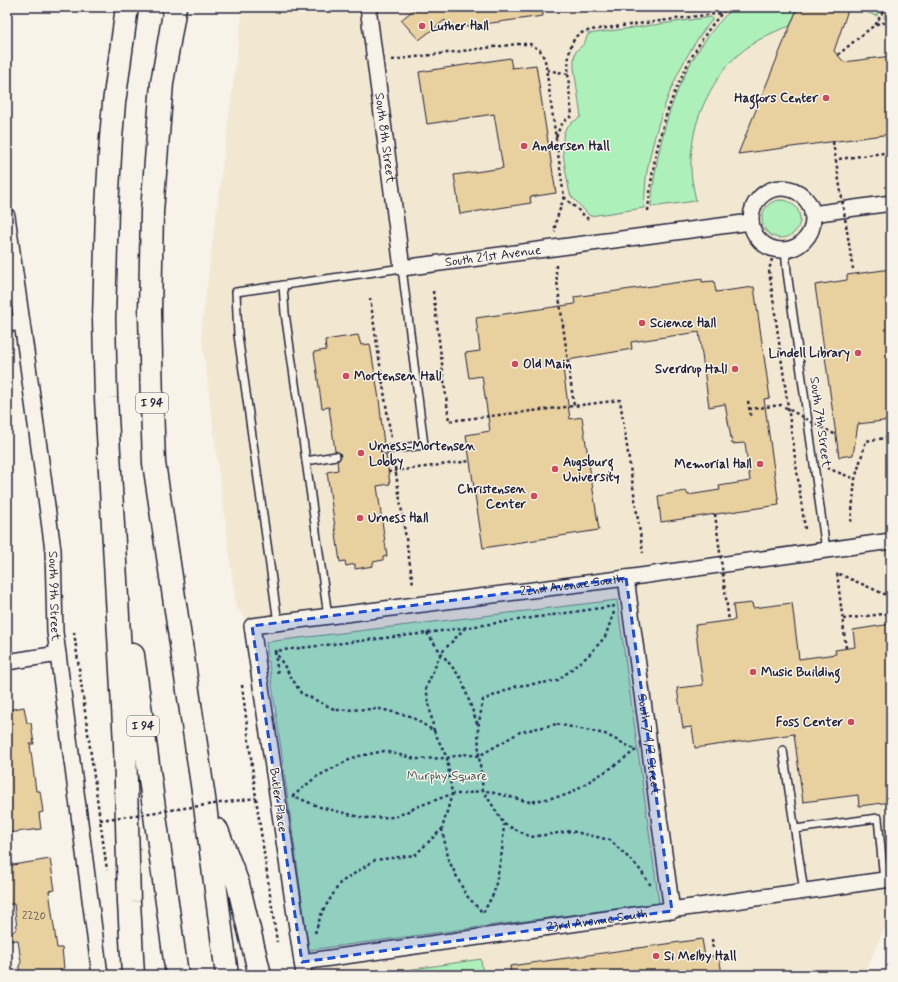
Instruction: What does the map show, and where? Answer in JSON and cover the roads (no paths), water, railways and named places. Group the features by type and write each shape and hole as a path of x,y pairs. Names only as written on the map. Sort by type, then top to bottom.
{"highway":[{"name":"I 94","path":"127,7 114,103 106,248 104,319 110,477 122,576 177,975"},
{"name":"I 94","path":"175,7 162,83 152,212 150,280 154,463 204,798 227,975"},
{"path":"110,477 125,744 129,902 133,975"},
{"path":"204,798 238,884 260,975"}],"street":[{"name":"South 8th Street","path":"368,7 402,268"},
{"path":"778,188 793,190 802,195 809,204 812,214 812,224 809,234 803,242 795,247 780,250 766,246 758,239 753,231 751,222 752,211 756,201 763,194 778,188"},
{"path":"812,214 891,203"},
{"name":"South 9th Street","path":"7,216 53,550 55,632 100,975"},
{"name":"South 21st Avenue","path":"402,268 751,222"},
{"path":"7,324 22,322"},
{"name":"22nd Avenue South","path":"252,626 626,578 891,541"},
{"name":"South 7 1/2 Street","path":"626,578 672,911"},
{"name":"Butler Place","path":"252,626 303,969"},
{"path":"7,662 58,654"},
{"name":"23rd Avenue South","path":"303,969 672,911 888,880"}],"lane":[{"name":"South 7th Street","path":"780,250 787,272 826,550"},
{"name":"South 21st Avenue","path":"278,623 238,335 236,292 402,268"},
{"path":"385,450 424,445 402,268"},
{"path":"283,285 285,313 328,616"},
{"path":"306,460 336,456"},
{"path":"783,750 804,892"},
{"path":"795,829 878,818 888,880"}],"place":[{"name":"Luther Hall","path":"422,26"},
{"name":"Hagfors Center","path":"826,98"},
{"name":"Andersen Hall","path":"524,146"},
{"name":"Science Hall","path":"642,323"},
{"name":"Lindell Library","path":"858,353"},
{"name":"Old Main","path":"515,364"},
{"name":"Sverdrup Hall","path":"735,369"},
{"name":"Mortensen Hall","path":"346,376"},
{"name":"Urness-Mortensen Lobby","path":"361,453"},
{"name":"Memorial Hall","path":"760,464"},
{"name":"Augsburg University","path":"555,469"},
{"name":"Christensen Center","path":"534,496"},
{"name":"Urness Hall","path":"360,518"},
{"name":"Music Building","path":"753,672"},
{"name":"Foss Center","path":"851,722"},
{"name":"Si Melby Hall","path":"656,956"}],"park label":[{"name":"Murphy Square","path":"447,776"}]}
